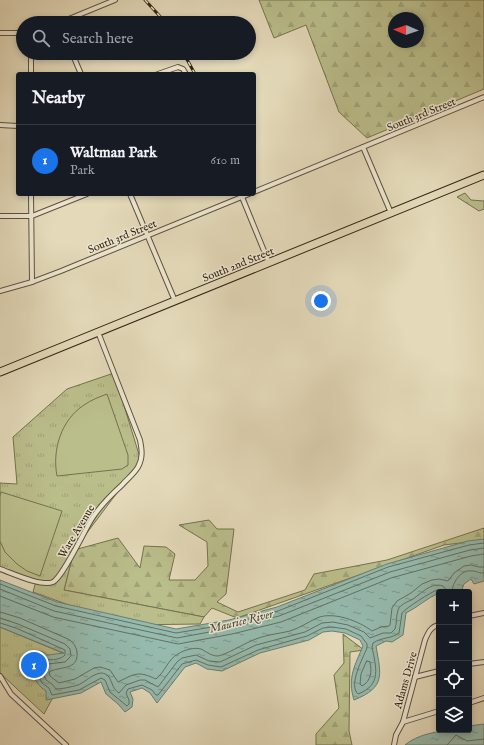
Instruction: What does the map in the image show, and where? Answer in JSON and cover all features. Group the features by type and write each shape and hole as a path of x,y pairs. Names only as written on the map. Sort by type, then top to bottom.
{"main road":[{"name":"South 2nd Street","path":"0,372 484,175"}],"street":[{"path":"76,16 115,0"},
{"path":"0,33 16,33"},
{"path":"31,72 32,60"},
{"path":"75,60 80,72"},
{"path":"164,72 178,67 184,72"},
{"name":"South 3rd Street","path":"256,191 484,97"},
{"path":"0,125 16,126"},
{"path":"363,147 391,214"},
{"path":"31,196 32,282"},
{"path":"0,216 32,216 82,196"},
{"path":"131,196 175,301"},
{"path":"242,197 269,263"},
{"name":"South 3rd Street","path":"0,291 32,282 242,197"},
{"name":"Ware Avenue","path":"0,569 43,583 54,582 62,572 93,517 113,493 135,473 140,463 140,440 98,332"},
{"path":"472,615 484,613"},
{"name":"Adams Drive","path":"394,745 428,632 436,625"},
{"path":"472,664 484,662"},
{"path":"415,677 436,672"},
{"path":"0,676 11,694 66,745"},
{"path":"472,702 484,698"},
{"path":"402,722 436,712"}],"green space":[{"path":"259,0 484,0 484,89 367,138 339,112 306,25 274,38"},
{"path":"465,193 471,200 484,201 484,209 479,211 457,197"},
{"path":"114,373 141,461 74,550 64,590 204,617 200,624 124,625 33,592 36,581 0,568 0,483 17,484 13,437 67,389"},
{"path":"107,394 128,455 128,465 122,469 57,476 57,446 64,427 76,411 92,400"},
{"path":"1,492 62,511 40,576 27,571 17,564 5,552 0,541"},
{"path":"209,520 217,529 234,529 226,594 217,602 238,612 305,590 314,574 387,560 484,528 484,540 444,545 237,618 212,608 204,617 64,590 74,550 118,538 140,568 144,546 166,547 175,554 169,580 195,580 208,566 207,542 179,525"},
{"path":"0,627 65,654 65,675 44,714 0,673"},
{"path":"343,634 364,650 350,652 349,731 352,745 316,745 316,734 339,708 334,675 344,663"}],"water":[{"name":"Maurice River","path":"484,539 484,581 474,584 471,579 464,584 462,589 436,589 436,594 406,613 403,635 392,642 386,641 376,646 380,672 376,685 372,690 354,700 351,685 353,672 363,646 360,640 345,633 332,631 323,632 309,640 260,653 222,671 207,669 196,663 185,667 157,703 150,693 142,688 130,692 133,699 132,707 125,712 106,694 101,682 81,693 46,700 46,691 38,684 31,670 27,655 38,651 48,655 64,653 0,627 0,580 57,602 176,629 229,620 277,607 387,564 468,541"},
{"path":"484,724 484,745 405,745 419,737 436,732 472,733 472,726"}],"railway":[{"path":"145,0 160,16"},
{"path":"187,60 194,72"}],"place":[{"name":"Waltman Park","path":"34,665"}]}
